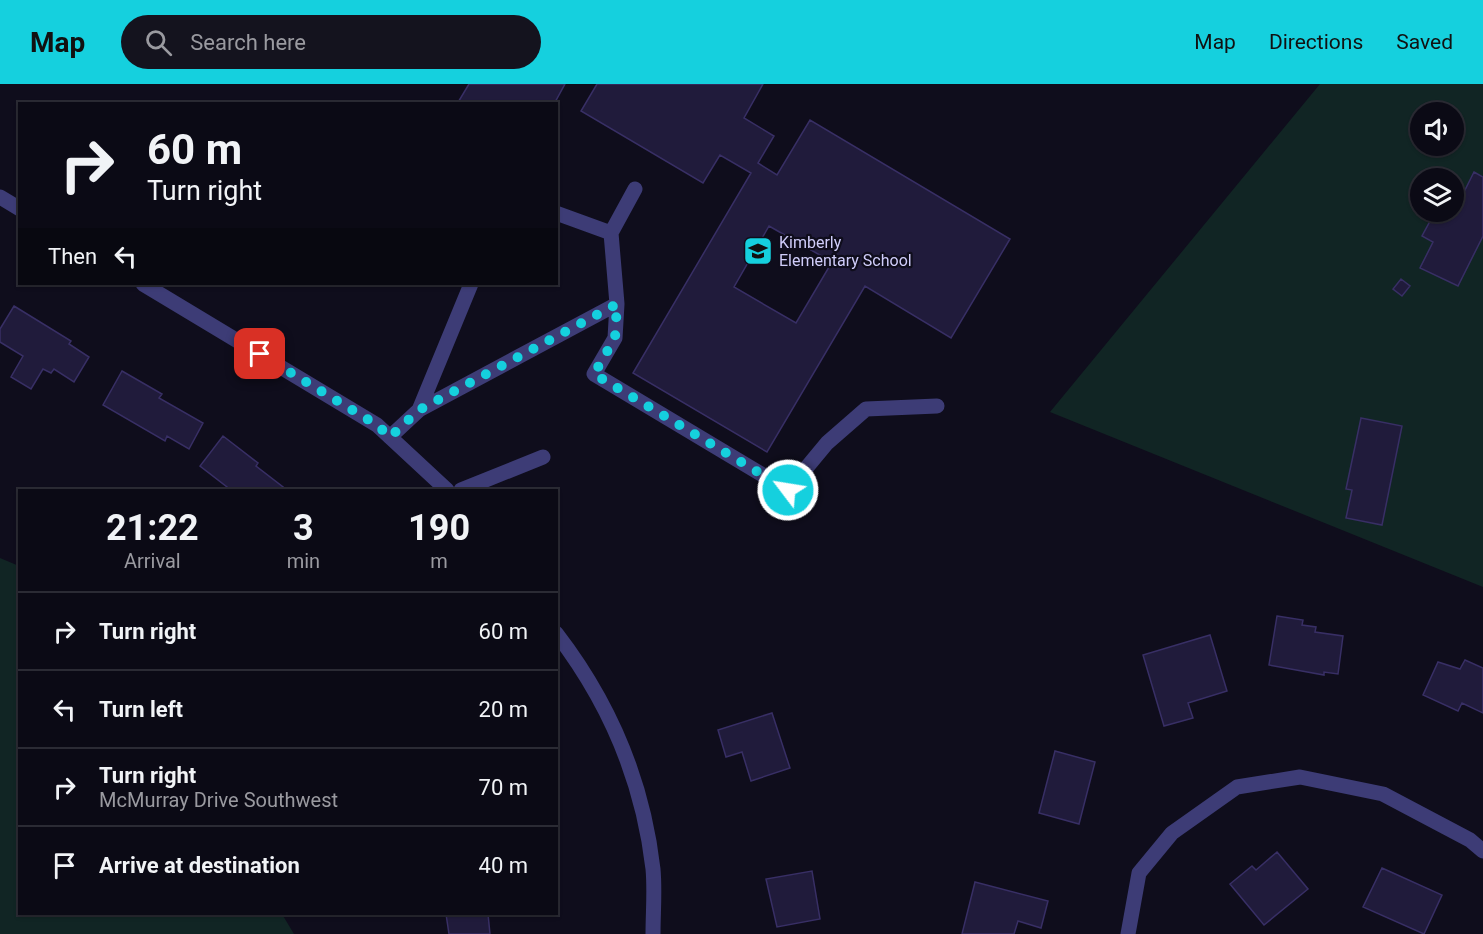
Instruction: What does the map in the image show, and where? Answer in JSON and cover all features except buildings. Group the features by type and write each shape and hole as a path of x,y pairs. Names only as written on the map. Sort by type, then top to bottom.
{"street":[{"path":"635,189 611,233 617,304 615,338 594,374 788,490 827,443 866,409 937,406"},
{"path":"0,197 18,208"},
{"path":"558,214 611,233"},
{"path":"145,285 377,425 446,489"},
{"path":"419,410 471,285"},
{"path":"390,437 419,410 617,304"},
{"path":"463,489 543,457"},
{"path":"558,636 575,657 604,705 628,761 645,819 653,872 653,934"},
{"path":"1128,934 1139,873 1172,833 1237,787 1300,777 1383,794 1470,840 1483,852"}],"green space":[{"path":"1320,84 1483,84 1483,587 1050,412"},
{"path":"0,558 18,566 18,915 283,915 294,934 0,934"}],"place":[{"name":"Kimberly Elementary School","path":"758,251"}],"route":[{"path":"260,354 377,425 390,437 419,410 617,304 615,338 594,374 788,490"}]}
